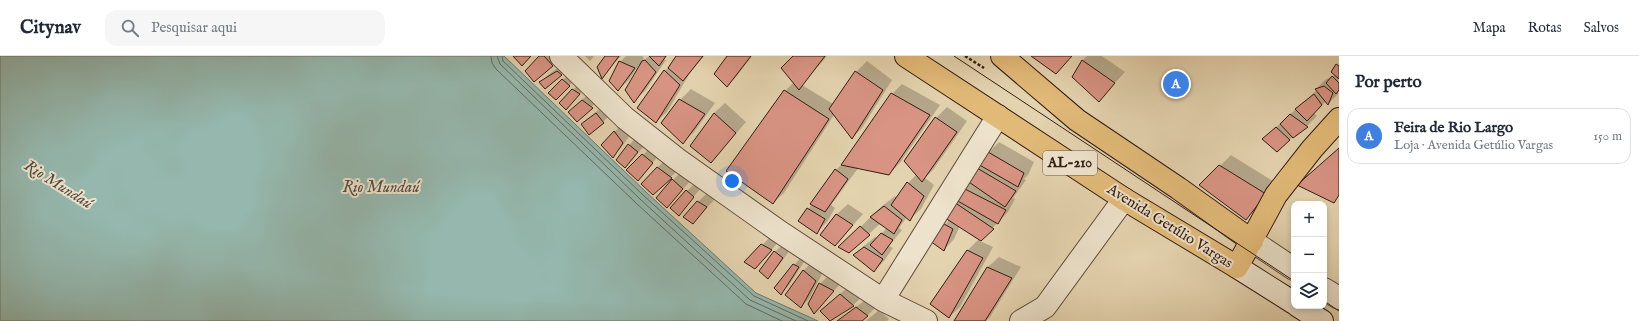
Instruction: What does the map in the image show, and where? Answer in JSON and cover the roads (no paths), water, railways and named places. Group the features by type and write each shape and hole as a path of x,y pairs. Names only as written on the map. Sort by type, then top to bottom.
{"main road":[{"name":"Avenida Getúlio Vargas","path":"906,56 1124,199 1237,267"},
{"name":"Avenida Getúlio Vargas","path":"1002,56 1077,120 1178,188 1252,241"},
{"path":"1237,267 1276,195 1312,149 1339,119"}],"street":[{"path":"561,56 625,118 677,159 780,232 883,300 926,321"},
{"path":"883,300 998,116"},
{"path":"1021,321 1044,306 1124,199"},
{"path":"1252,241 1291,267"},
{"name":"Avenida Getúlio Vargas","path":"1237,267 1291,301"},
{"path":"1327,291 1339,298"},
{"path":"1303,309 1322,321"}],"water":[{"name":"Rio Mundaú","path":"0,56 504,56 646,192 756,293 818,321 0,321"}],"tram line":[{"path":"954,56 1291,279"},
{"path":"1327,303 1339,311"}],"place":[{"name":"Feira de Rio Largo","path":"1176,84"}]}
